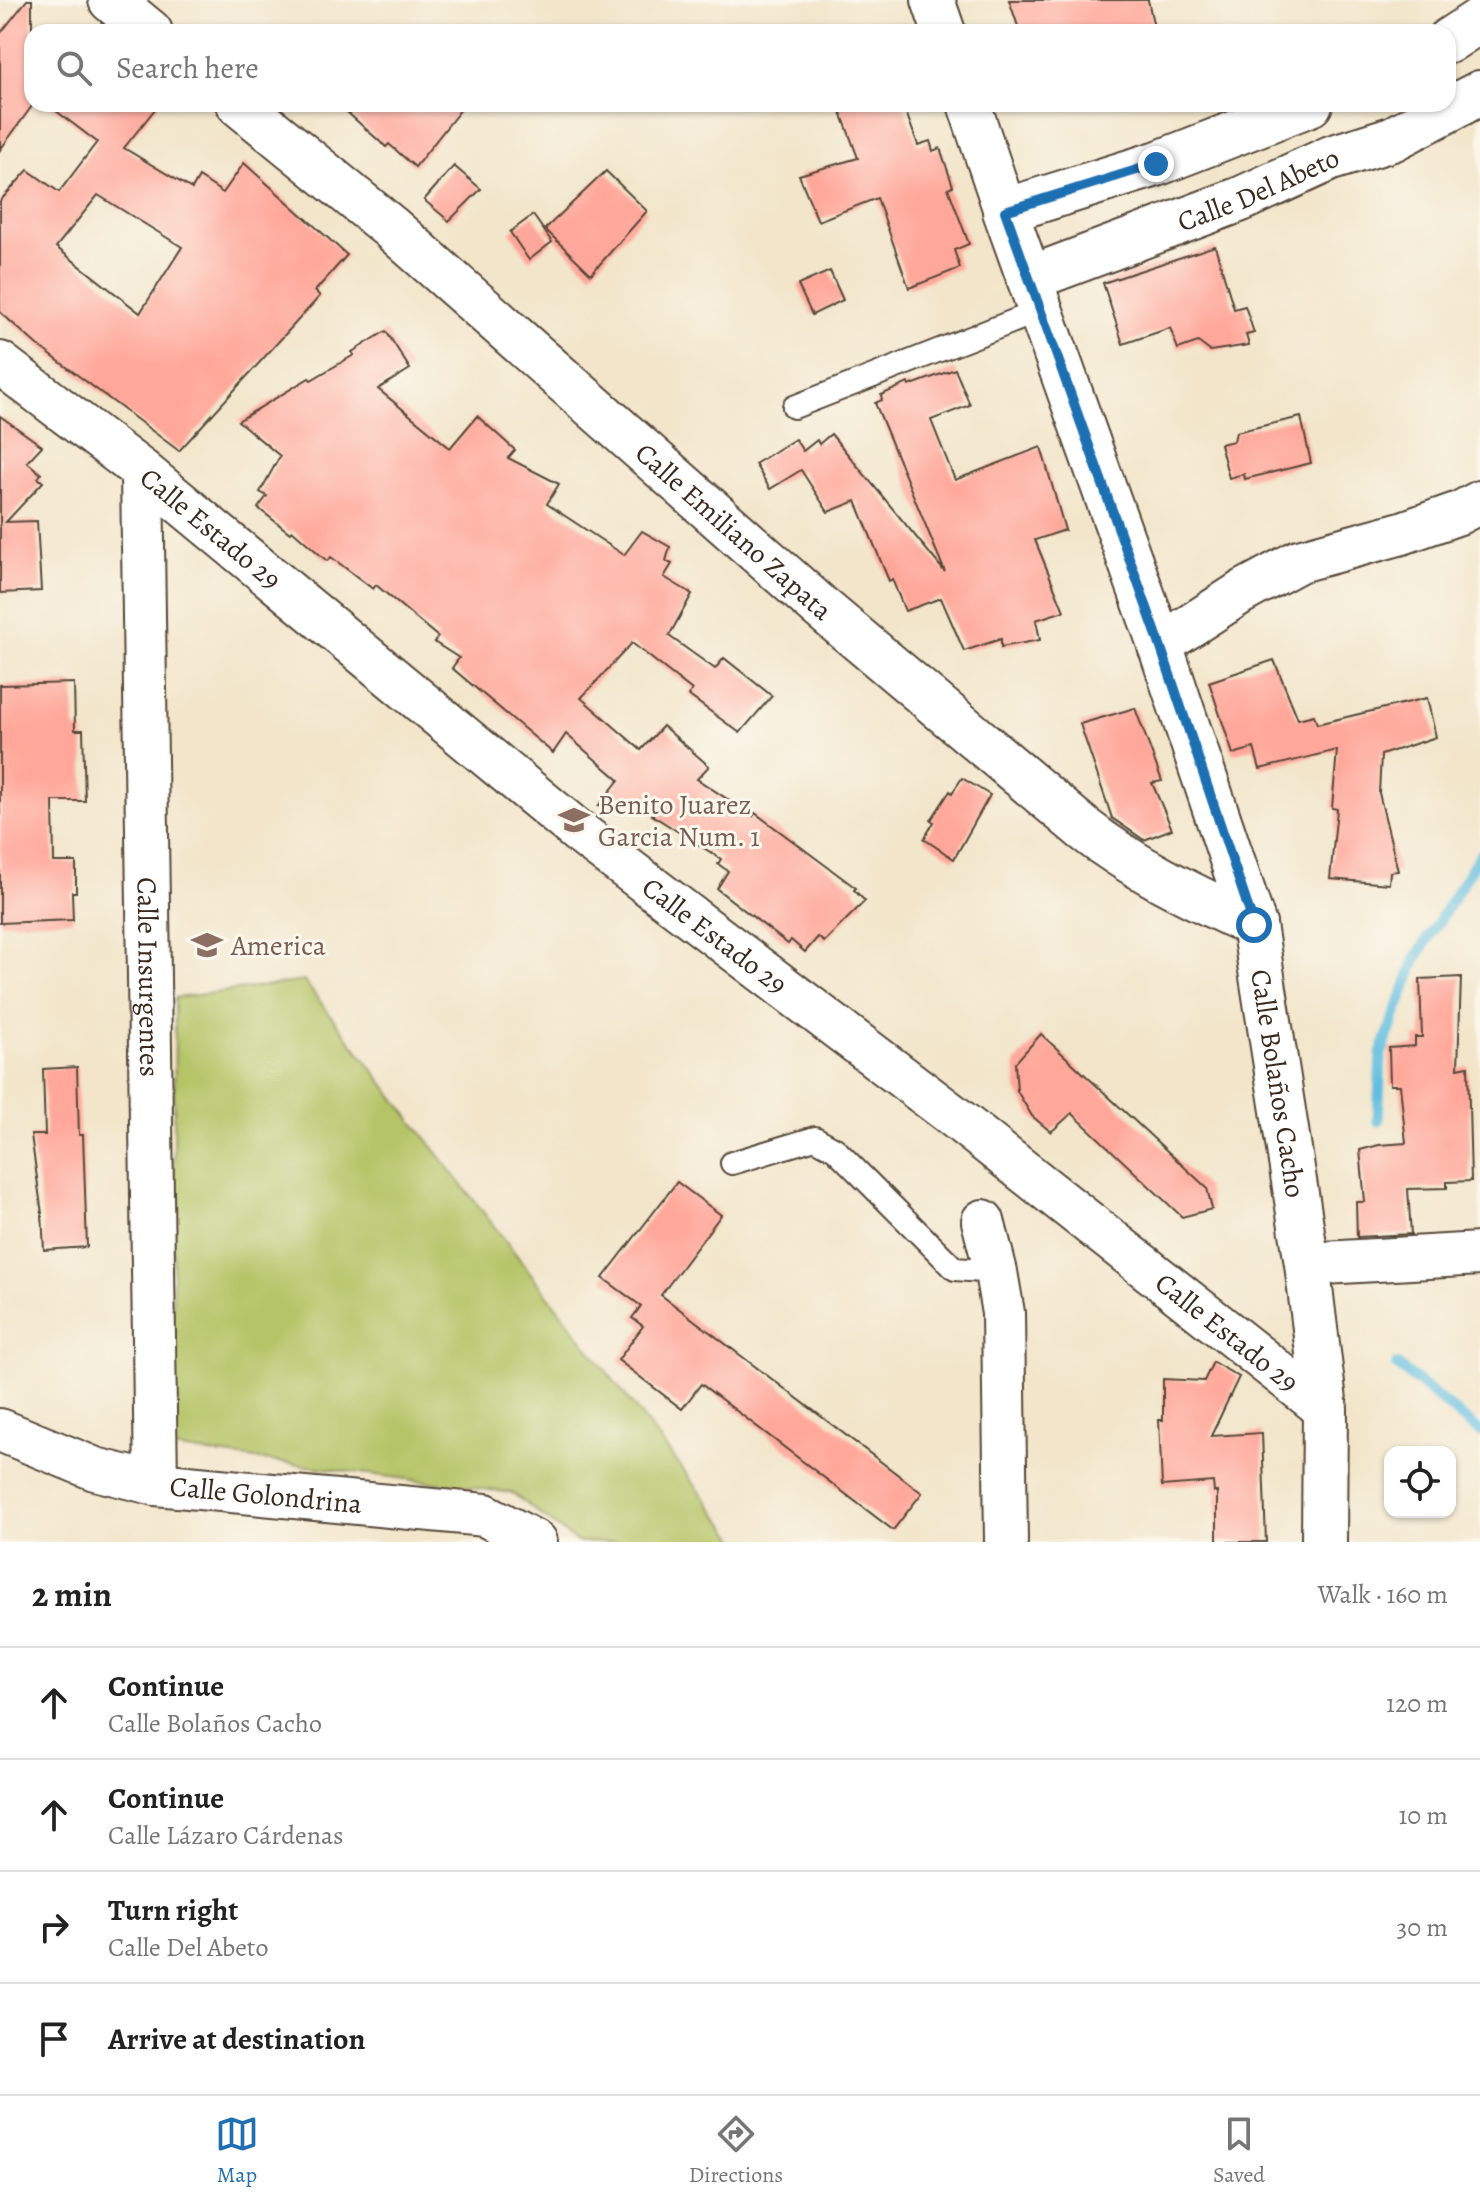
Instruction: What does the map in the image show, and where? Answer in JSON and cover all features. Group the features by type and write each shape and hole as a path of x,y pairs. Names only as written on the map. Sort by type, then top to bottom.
{"main road":[{"path":"111,0 140,24"},
{"path":"1456,36 1480,20"},
{"name":"Calle Del Abeto","path":"1456,106 1480,93"},
{"name":"Calle Emiliano Zapata","path":"249,112 390,227 819,606 1084,829 1159,879 1254,925"},
{"path":"1005,211 1156,164 1290,112"},
{"path":"1311,112 1331,158"},
{"name":"Calle Del Abeto","path":"1036,294 1331,158 1392,139 1444,112"},
{"name":"Calle Bolaños Cacho","path":"1005,211 1254,925 1307,1264 1325,1409 1324,1542"}],"street":[{"path":"933,0 941,24"},
{"path":"972,112 1005,211"},
{"name":"Calle Estado 29","path":"0,363 142,471 580,833 951,1114 1325,1409"},
{"name":"Calle Insurgentes","path":"142,471 156,1484"},
{"path":"1159,646 1242,592 1299,561 1402,533 1459,513 1480,502"},
{"path":"983,1221 1003,1313 1006,1542"},
{"path":"1307,1264 1480,1254"},
{"name":"Calle Golondrina","path":"0,1430 95,1469 156,1484 485,1515 536,1542"}],"lane":[{"path":"794,407 1036,294"},
{"path":"732,1163 815,1138 835,1149 955,1269 996,1272"}],"green space":[{"path":"304,981 739,1542 577,1542 512,1493 172,1448 175,998"}],"building":[{"path":"27,0 32,0 32,24 24,24 24,112 28,112 0,150 0,34"},
{"path":"1009,0 1148,0 1153,24 1017,24"},
{"path":"58,112 153,112 124,148 192,189 199,177 223,193 244,163 347,255 315,291 320,296 179,451 36,344 0,312 0,201 28,170 59,192 97,142","holes":["98,195 182,247 140,313 56,247"]},
{"path":"347,112 459,112 415,167 389,144 386,147"},
{"path":"841,112 906,112 918,145 930,141 933,151 940,148 953,186 948,188 969,244 954,250 960,268 909,288 877,198 818,221 799,175 858,158"},
{"path":"454,166 481,189 449,221 424,200"},
{"path":"606,171 647,211 591,274 545,229"},
{"path":"533,215 552,242 529,260 510,232"},
{"path":"1215,246 1234,309 1245,306 1254,333 1246,335 1249,345 1210,351 1198,342 1178,349 1170,328 1123,344 1103,283"},
{"path":"830,271 843,300 812,315 798,285"},
{"path":"386,331 410,369 378,389 450,448 477,416 515,450 508,458 559,484 547,504 624,555 642,531 670,547 666,561 672,564 664,577 692,594 669,636 715,669 724,658 772,696 740,733 688,695 692,690 632,643 581,698 641,750 663,726 709,766 697,779 753,816 755,813 856,888 854,890 865,901 824,942 818,937 805,952 791,940 788,944 717,889 728,871 718,864 721,859 652,815 659,807 599,805 619,780 566,734 553,753 452,668 459,658 434,642 438,637 376,585 373,589 331,557 327,561 292,530 290,533 258,508 267,496 260,492 280,456 238,421 354,355 352,352"},
{"path":"955,369 970,405 931,420 955,480 1041,447 1065,530 1035,540 1064,611 1036,620 1040,640 1001,647 1001,639 964,651 941,598 905,611 892,579 889,581 856,501 828,512 801,470 770,489 755,464 795,439 803,451 831,434 945,572 875,403 882,400 881,395 908,383 909,386"},
{"path":"0,416 42,446 27,462 41,474 38,478 43,482 6,522 37,521 41,591 0,593"},
{"path":"1301,417 1311,463 1245,479 1244,474 1229,478 1220,444 1234,441 1236,432"},
{"path":"1274,660 1298,719 1314,715 1317,724 1427,698 1436,737 1381,755 1379,793 1398,871 1390,872 1389,884 1330,879 1337,809 1332,808 1337,750 1260,769 1254,748 1233,754 1209,682"},
{"path":"74,683 75,730 83,730 85,801 53,801 54,862 76,862 76,892 72,892 73,920 0,923 0,685"},
{"path":"1135,708 1162,781 1152,783 1172,829 1144,840 1112,818 1080,724"},
{"path":"962,778 990,795 954,859 924,839 934,822 931,820"},
{"path":"1461,977 1458,1068 1468,1066 1471,1181 1447,1182 1447,1188 1408,1189 1411,1234 1357,1237 1356,1202 1365,1202 1360,1150 1406,1143 1400,1085 1390,1085 1389,1048 1415,1046 1415,1037 1422,1037 1420,979"},
{"path":"1041,1034 1207,1188 1212,1209 1182,1217 1072,1113 1051,1132 1032,1116 1017,1091 1015,1063"},
{"path":"77,1067 87,1247 44,1250 31,1135 45,1135 43,1069"},
{"path":"677,1182 721,1215 661,1295 922,1493 893,1530 701,1384 682,1409 618,1360 643,1326 632,1318 641,1306 603,1278"},
{"path":"1213,1362 1239,1377 1211,1436 1262,1433 1266,1542 1217,1542 1217,1492 1214,1492 1213,1482 1162,1486 1159,1420 1163,1420 1163,1379 1204,1381"}],"waterway":[{"path":"1378,1121 1381,1054 1416,958 1480,855"},
{"path":"1397,1365 1480,1432"}],"place":[{"name":"Benito Juarez Garcia Num. 1","path":"574,820"},
{"name":"America","path":"207,945"}],"route":[{"path":"1156,164 1005,211 1157,636 1254,925"}]}
